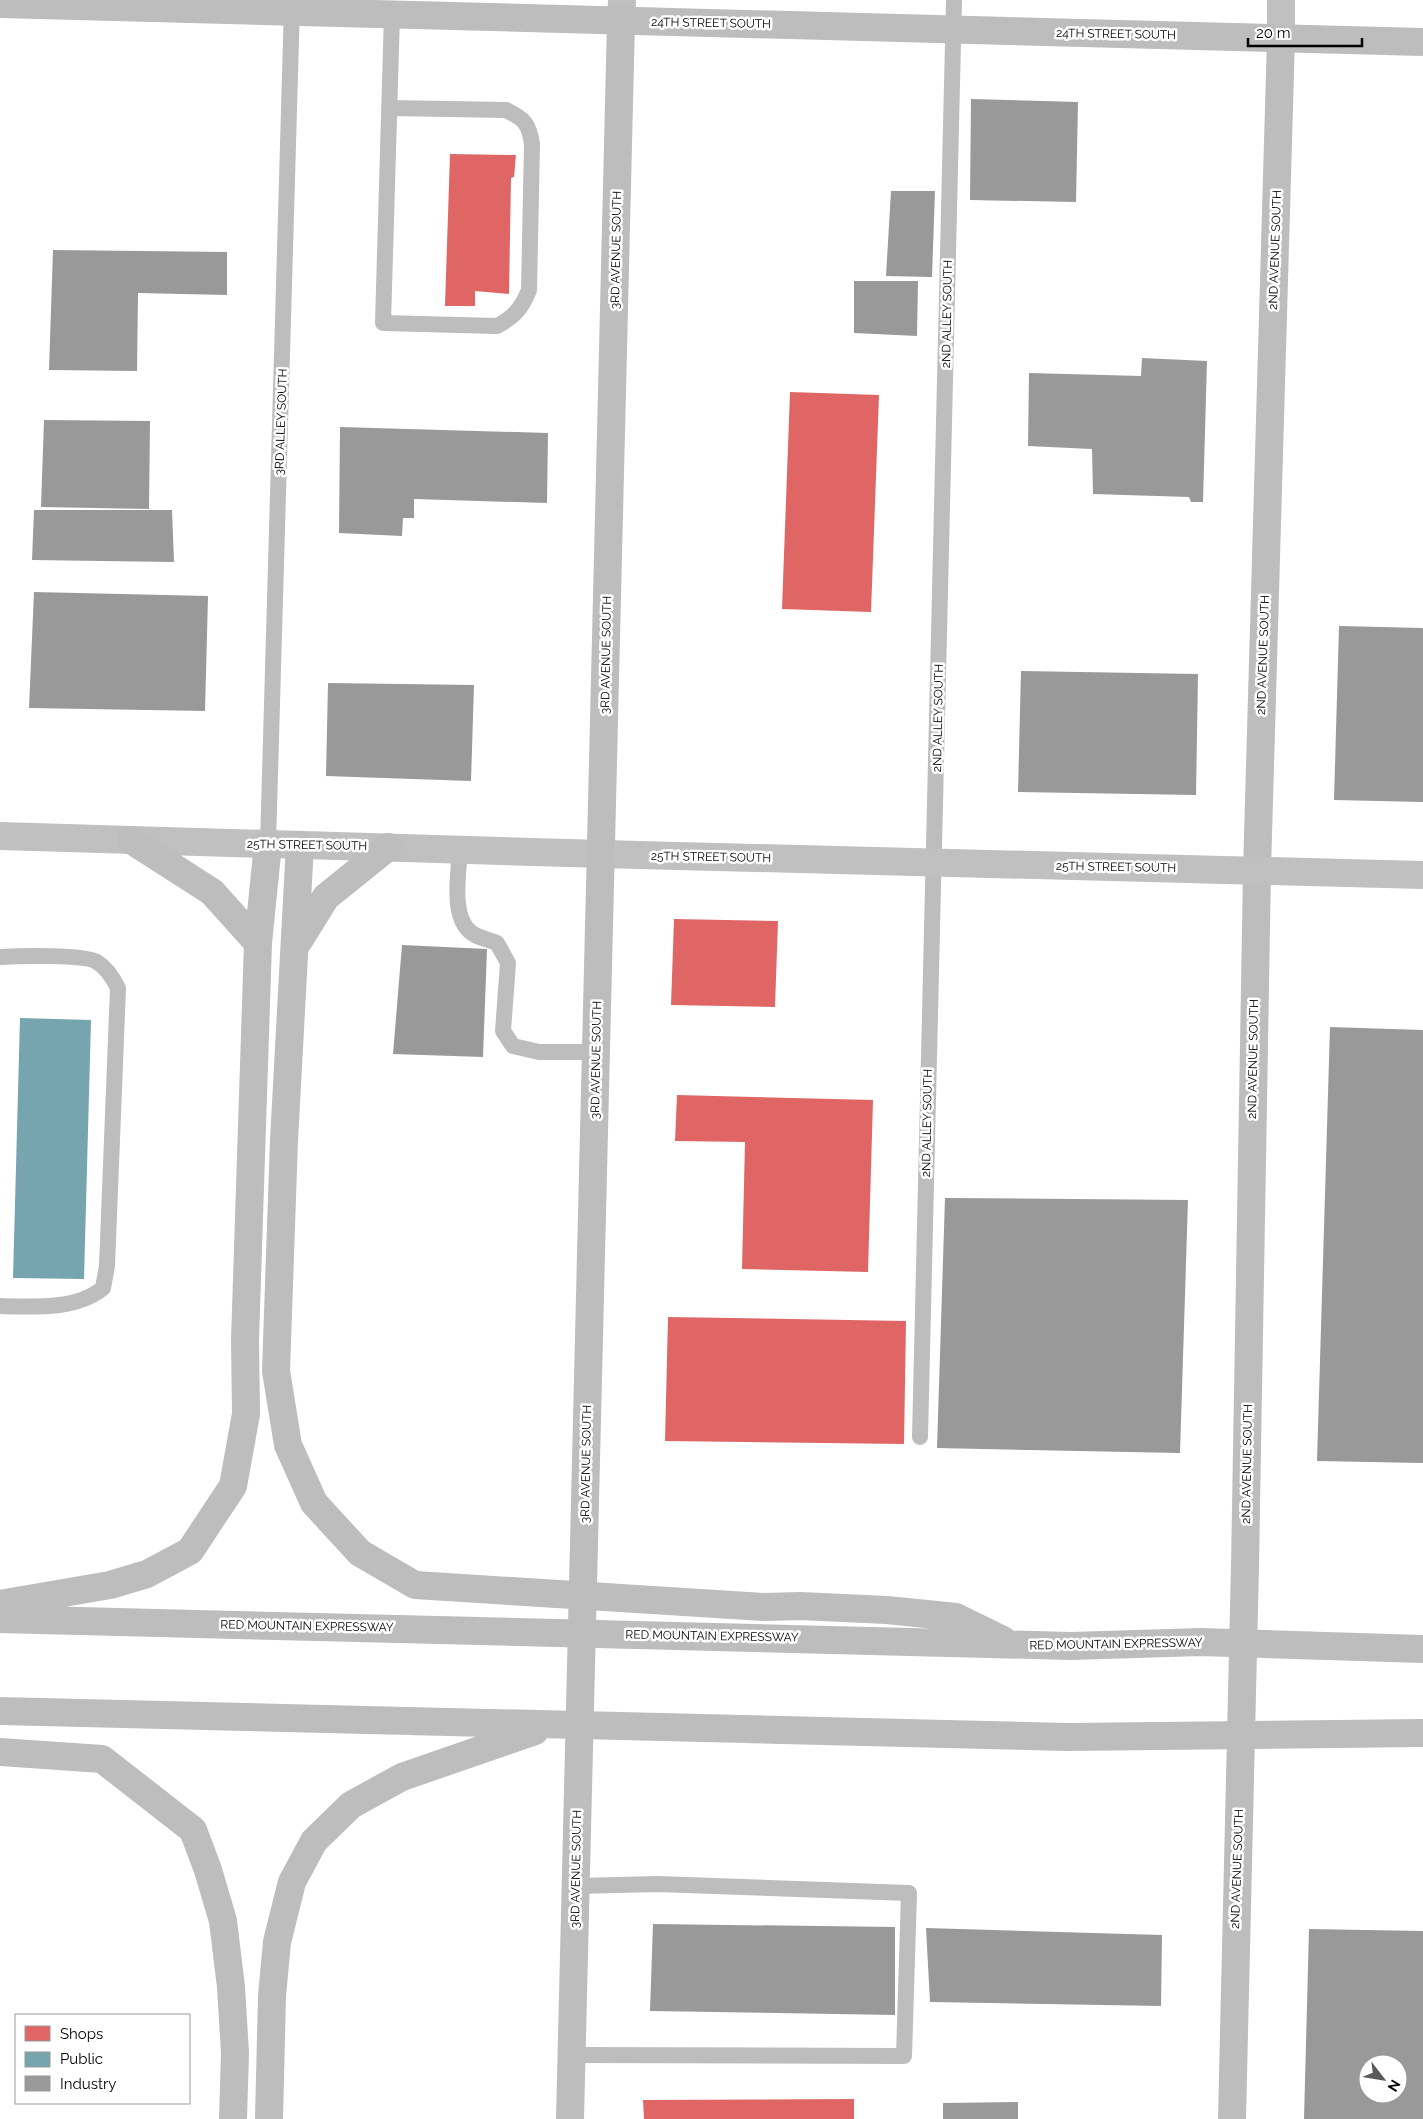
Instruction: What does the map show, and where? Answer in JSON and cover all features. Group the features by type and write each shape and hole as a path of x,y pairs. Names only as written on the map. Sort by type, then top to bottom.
{"main road":[{"name":"24TH STREET SOUTH","path":"0,4 293,6 392,14 621,10 954,29 1423,42"},
{"name":"3RD AVENUE SOUTH","path":"570,2119 621,10"},
{"name":"2ND AVENUE SOUTH","path":"1232,2119 1245,1566 1257,870 1281,38"},
{"path":"131,840 212,892 258,943"},
{"path":"0,1604 110,1585 146,1574 190,1551 233,1486 246,1414 245,1340 258,943 268,844"},
{"path":"300,845 284,1140 276,1371 288,1445 314,1503 360,1553 416,1585 764,1607 800,1606 887,1610 956,1617 1012,1644"},
{"path":"296,946 326,897 388,846"},
{"name":"RED MOUNTAIN EXPRESSWAY","path":"0,1619 1071,1646 1201,1642 1423,1649"},
{"path":"0,1711 1068,1737 1423,1733"},
{"path":"269,2119 272,1996 277,1942 292,1882 314,1841 350,1804 402,1777 551,1725"},
{"path":"0,1752 102,1760 193,1830 208,1870 223,1922 232,1987 234,2052 232,2119"}],"street":[{"name":"2ND AVENUE SOUTH","path":"1281,0 1281,38"},
{"name":"25TH STREET SOUTH","path":"0,836 388,846 602,854 1423,875"}],"lane":[{"name":"2ND ALLEY SOUTH","path":"920,1437 954,0"},
{"name":"3RD ALLEY SOUTH","path":"268,844 293,6"},
{"path":"389,108 506,110 521,117 530,129 532,144 529,290 524,304 511,319 497,326 383,323 389,108 392,14"},
{"path":"460,849 457,907 459,917 473,934 497,942 508,963 503,1031 513,1046 539,1052 596,1052"},
{"path":"0,957 69,957 95,960 112,975 118,988 108,1266 103,1288 82,1300 51,1305 0,1306"},
{"path":"572,2055 904,2056 910,1893 658,1884 576,1886"}],"building: Shops":[{"path":"450,154 516,155 514,177 511,178 509,294 475,291 475,306 445,306"},
{"path":"790,392 879,395 871,612 782,609"},
{"path":"674,919 778,921 775,1007 671,1005"},
{"path":"677,1095 873,1100 868,1272 742,1269 745,1142 675,1141"},
{"path":"668,1317 906,1321 904,1444 665,1441"},
{"path":"854,2099 854,2119 644,2119 643,2100"}],"building: Public":[{"path":"20,1018 91,1020 84,1279 13,1278"}],"building: Industry":[{"path":"971,99 1078,102 1076,202 970,200"},
{"path":"891,191 935,191 932,277 886,276"},
{"path":"53,250 227,252 227,295 138,293 137,371 49,370"},
{"path":"854,281 918,281 917,336 854,333"},
{"path":"1142,358 1207,361 1203,502 1191,502 1189,497 1093,494 1092,449 1028,446 1029,373 1141,376"},
{"path":"44,420 150,421 149,509 41,507"},
{"path":"340,427 548,433 547,503 414,499 414,518 403,518 402,536 339,533"},
{"path":"34,510 172,510 174,562 32,560"},
{"path":"34,592 208,596 205,711 29,708"},
{"path":"1339,626 1423,628 1423,802 1334,800"},
{"path":"1021,671 1198,674 1196,795 1018,792"},
{"path":"328,683 474,685 471,781 326,776"},
{"path":"402,945 487,949 483,1057 393,1054"},
{"path":"1330,1027 1423,1030 1423,1463 1317,1461"},
{"path":"945,1198 1188,1200 1180,1453 937,1448"},
{"path":"653,1924 895,1927 895,2015 650,2011"},
{"path":"926,1928 1162,1935 1161,2006 930,2002"},
{"path":"1309,1929 1423,1931 1423,2119 1304,2119"},
{"path":"1018,2102 1018,2119 943,2119 943,2103"}]}
